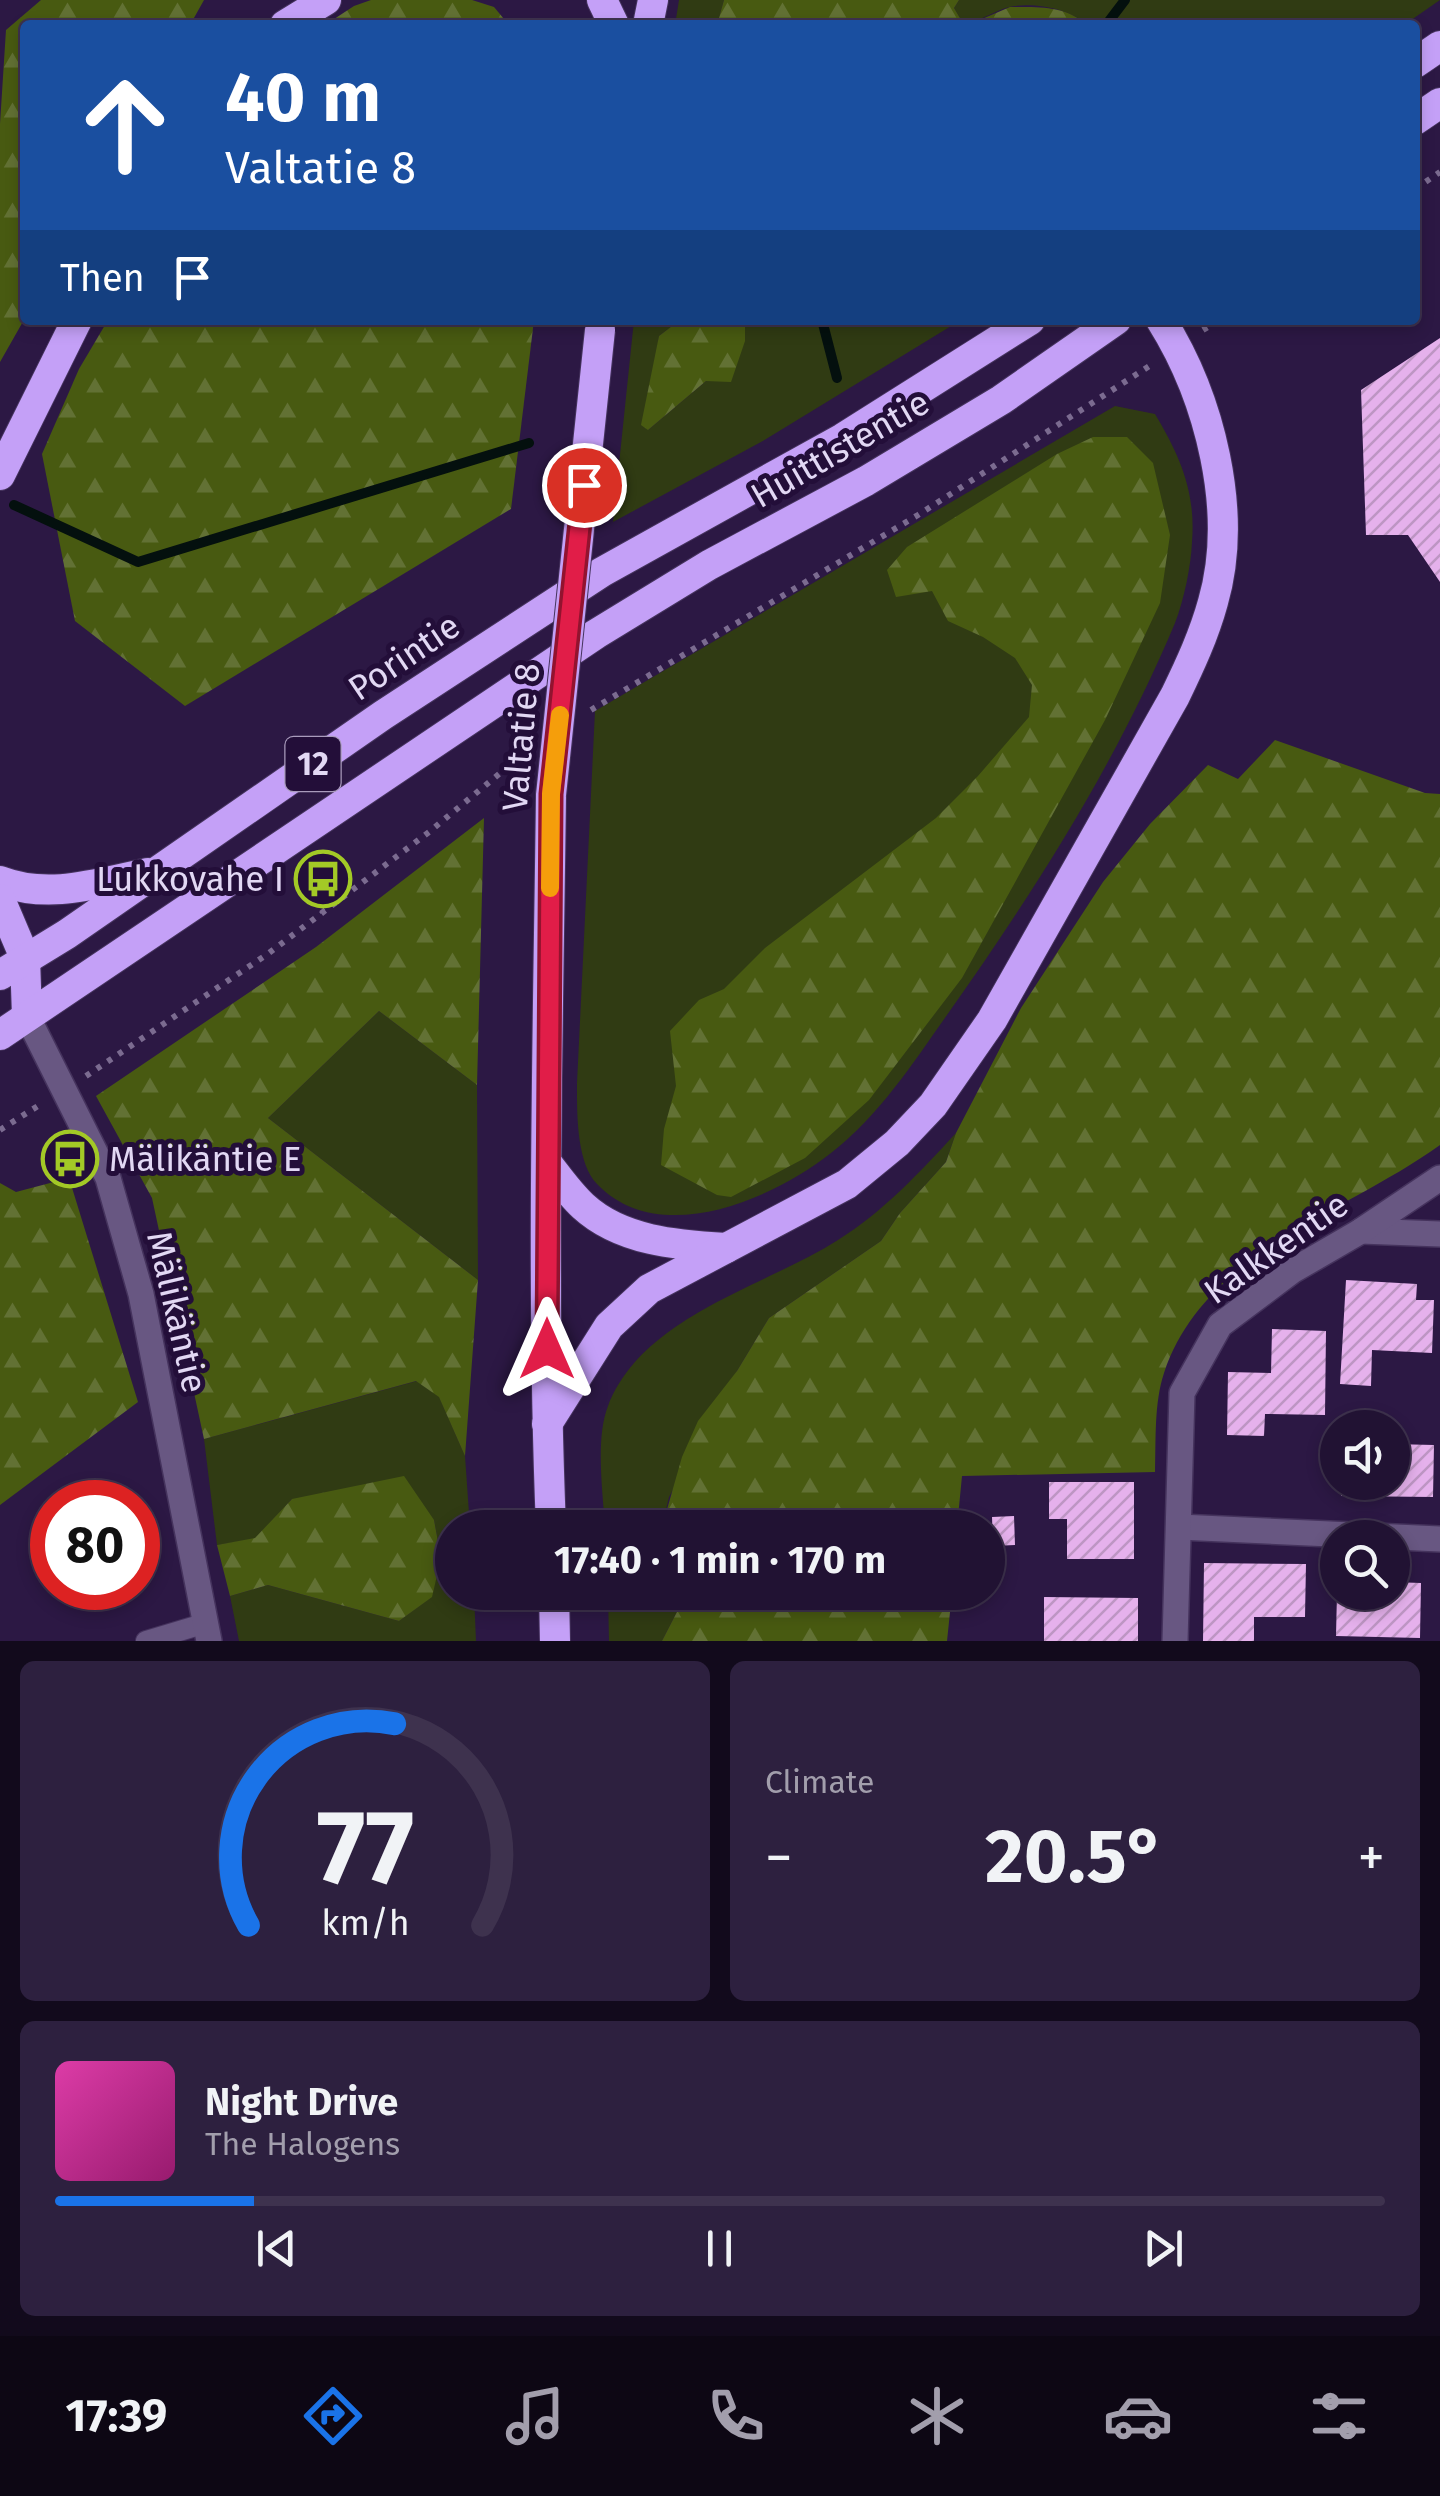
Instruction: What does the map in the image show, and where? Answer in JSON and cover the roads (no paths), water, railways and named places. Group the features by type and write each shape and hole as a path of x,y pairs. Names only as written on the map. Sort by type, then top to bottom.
{"highway":[{"path":"293,20 326,0"},
{"path":"0,475 74,325"},
{"name":"Valtatie 8","path":"550,1510 546,1163 551,794 601,325"},
{"name":"Huittistentie","path":"602,572 844,438 1022,325"},
{"name":"Huittistentie","path":"28,1016 596,634 709,565 866,480 1001,400 1109,325"},
{"path":"547,1424 610,1326 649,1288 847,1184 898,1143 933,1105 992,1020 1175,696 1215,599 1222,539 1218,468 1195,384 1164,325"},
{"name":"Porintie","path":"0,976 602,572"},
{"path":"0,881 24,890 54,891 161,871"},
{"path":"0,899 26,958 28,1016"},
{"path":"0,976 28,1016"},
{"name":"12","path":"0,1035 28,1016"},
{"path":"546,1163 584,1208 619,1228 665,1245 728,1248"},
{"path":"555,1610 556,1641"}],"street":[{"name":"Mälikäntie","path":"28,1016 108,1178 141,1294 207,1632"},
{"name":"Kalkkentie","path":"1175,1641 1182,1393 1220,1324 1292,1270 1440,1178"},
{"path":"1360,1231 1440,1234"},
{"path":"1180,1527 1440,1539"}],"lane":[{"path":"146,1641 207,1632"}],"waterway":[{"path":"1110,20 1125,0"},
{"path":"823,325 837,378"},
{"path":"14,505 138,562 529,443"}],"place":[{"name":"Lukkovahe I","path":"323,879"},
{"name":"Mälikäntie E","path":"70,1159"}]}
